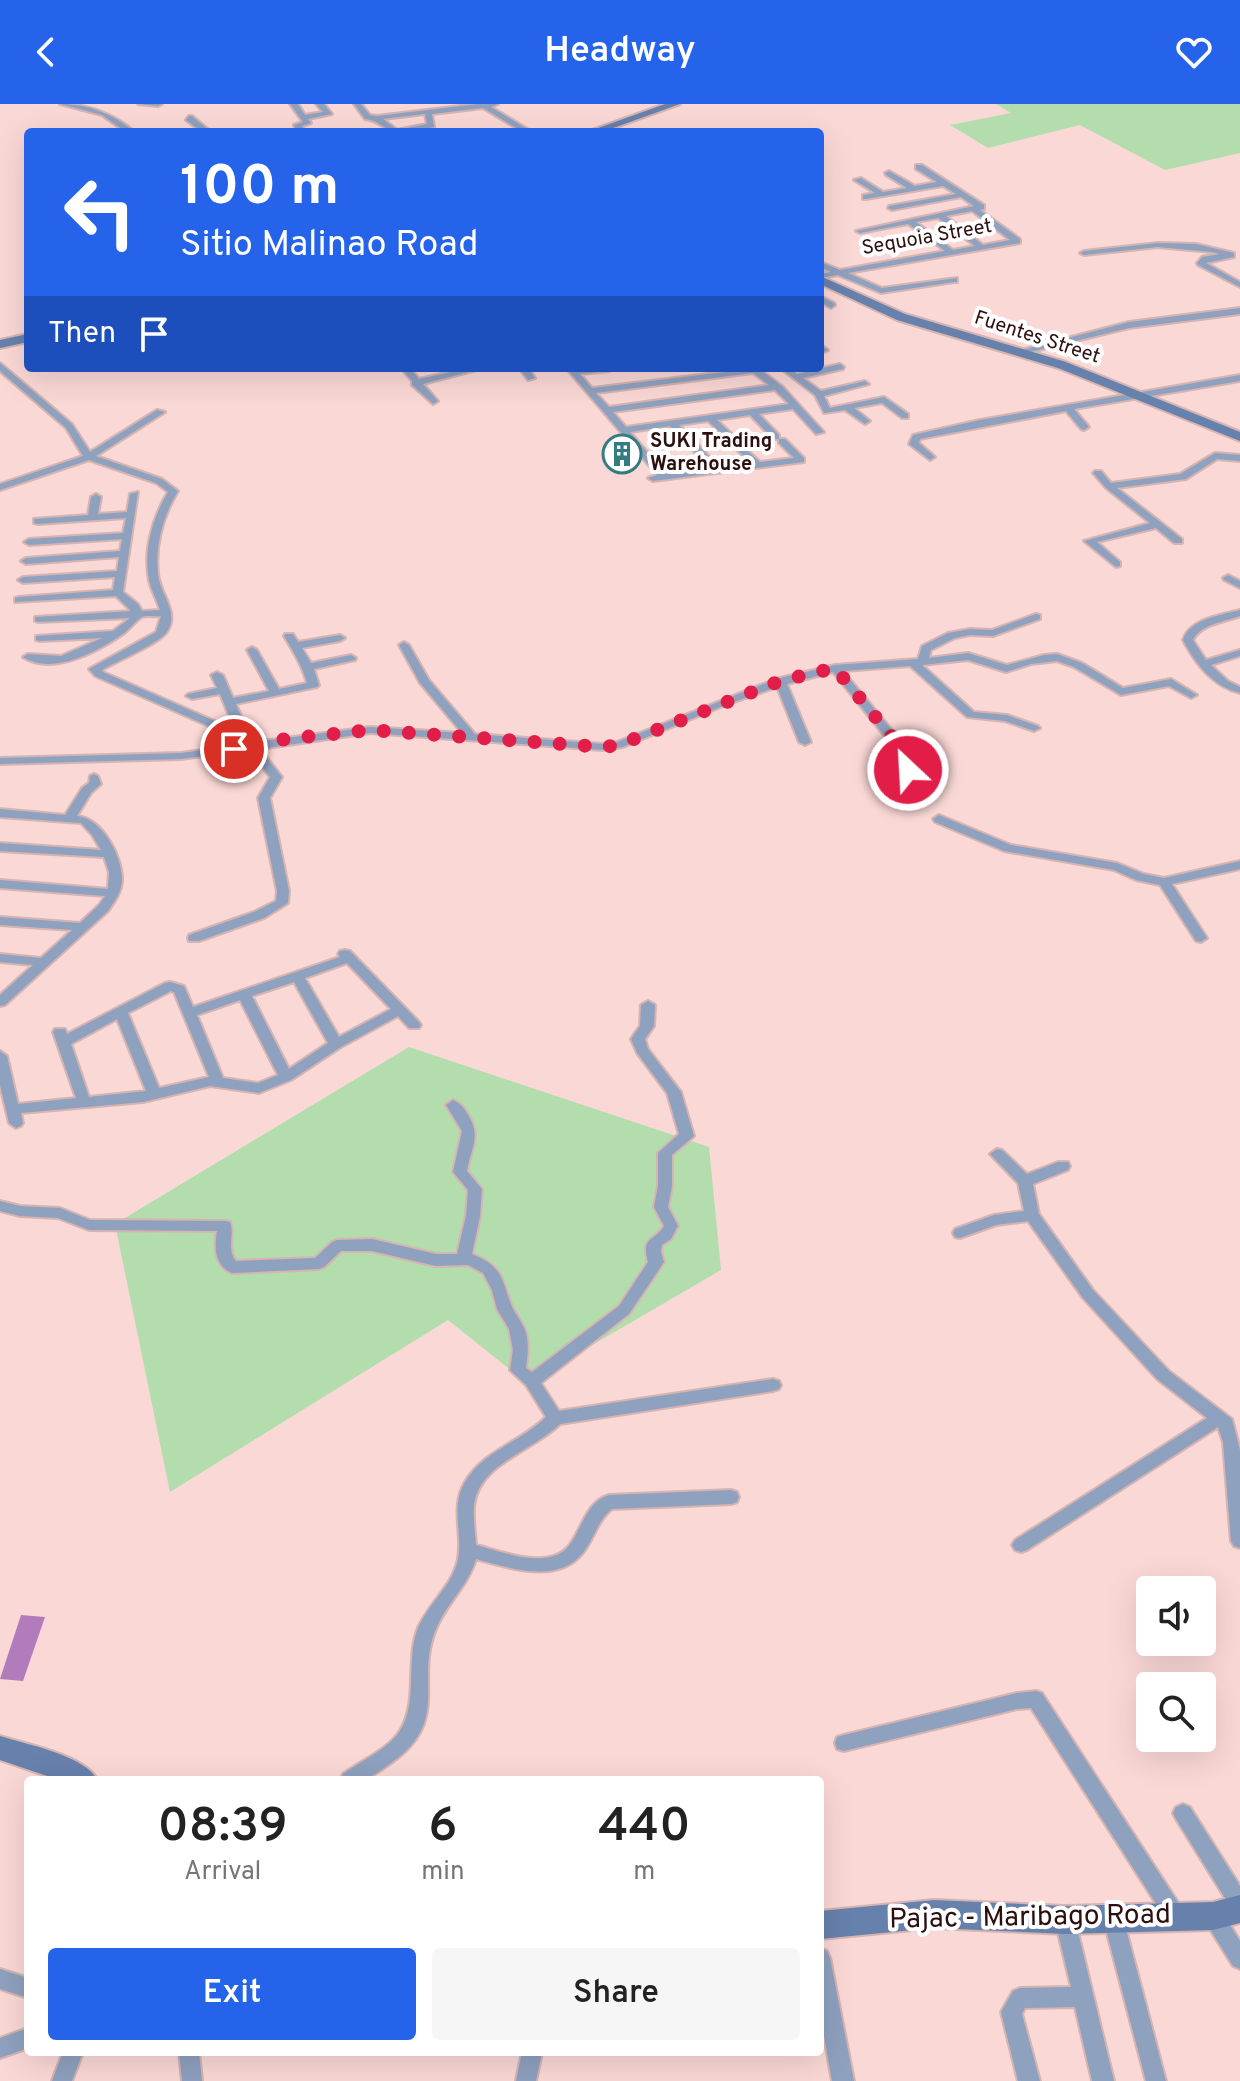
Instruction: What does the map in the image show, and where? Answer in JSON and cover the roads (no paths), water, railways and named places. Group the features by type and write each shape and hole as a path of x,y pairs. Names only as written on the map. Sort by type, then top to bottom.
{"street":[{"path":"64,104 104,114 125,128"},
{"path":"144,105 158,104"},
{"path":"294,104 306,123 299,128"},
{"path":"304,117 328,114 320,104"},
{"path":"357,104 368,117 377,118 445,107 495,104"},
{"path":"401,104 409,113"},
{"path":"604,128 675,104"},
{"path":"484,105 521,128"},
{"path":"416,128 431,125 428,111"},
{"path":"189,118 202,128"},
{"path":"377,118 389,128"},
{"path":"919,167 977,208"},
{"path":"889,173 914,189"},
{"path":"858,180 882,194"},
{"path":"866,197 945,183"},
{"path":"892,208 962,195"},
{"path":"860,231 977,208"},
{"name":"Sequoia Street","path":"824,278 891,262 1017,241 977,208"},
{"path":"939,215 981,247"},
{"path":"909,221 951,252"},
{"path":"881,246 928,237"},
{"path":"1084,253 1179,245 1215,248 1236,254"},
{"path":"1236,254 1205,259 1201,263 1240,285"},
{"path":"928,256 937,264"},
{"path":"891,262 900,269"},
{"path":"824,266 881,291 954,280 946,272"},
{"path":"910,277 919,285"},
{"name":"Fuentes Street","path":"824,280 901,317 1022,351 1240,437"},
{"path":"1022,351 1129,325 1240,311"},
{"path":"0,344 24,339"},
{"path":"0,366 69,426 89,457 159,481 173,491 156,525 153,579 166,601 164,629 95,669 99,674 247,740"},
{"path":"607,410 779,388 840,367"},
{"path":"408,372 433,401"},
{"path":"415,383 463,372"},
{"path":"526,372 531,378"},
{"path":"574,372 624,430 659,477 801,460 752,412"},
{"path":"590,391 732,372"},
{"path":"758,372 779,388 819,432"},
{"path":"789,372 819,394 827,411 884,400 905,416"},
{"path":"930,457 914,444 916,437 1240,378"},
{"path":"819,394 865,384"},
{"path":"624,430 794,406"},
{"path":"848,408 865,421"},
{"path":"1068,408 1084,427"},
{"path":"0,487 89,457 160,412"},
{"path":"710,418 758,465"},
{"path":"672,423 717,470"},
{"path":"1109,486 1183,477 1215,456 1240,458"},
{"path":"1098,473 1109,486 1178,541"},
{"path":"118,593 135,494"},
{"path":"92,518 96,497"},
{"path":"56,506 56,520"},
{"path":"38,521 130,515"},
{"path":"1116,564 1089,541 1156,525"},
{"path":"29,542 128,536"},
{"path":"26,561 125,554"},
{"path":"23,580 122,574"},
{"path":"1228,578 1240,585"},
{"path":"19,600 118,593 134,606 138,614"},
{"path":"39,619 165,613"},
{"path":"28,657 63,659 132,624 138,614"},
{"path":"918,663 926,648 943,638 970,632 993,633 1036,617"},
{"path":"1237,617 1199,626 1189,635 1193,648 1228,688 1240,690"},
{"path":"1199,626 1213,636"},
{"path":"40,638 115,634"},
{"path":"231,702 312,687 314,683 308,667 292,641 340,638"},
{"path":"404,645 424,681 471,737"},
{"path":"252,650 276,694"},
{"path":"1207,663 1240,653"},
{"path":"0,761 217,753 247,740 370,730 603,747 619,745 780,681 835,668 918,663 940,657 980,658 1006,669 1038,657 1066,657 1121,692 1171,682 1191,695"},
{"path":"308,667 351,658"},
{"path":"918,663 971,715 1007,718 1034,728"},
{"path":"835,668 902,749 908,770"},
{"path":"194,938 259,915 282,903 283,891 264,798 276,777 247,740 217,675"},
{"path":"780,681 805,742"},
{"path":"192,696 225,690"},
{"path":"70,817 86,791 95,784 94,778 105,759"},
{"path":"0,813 84,820 93,827 113,863 113,893 104,908 2,999"},
{"path":"939,819 1008,848 1117,867 1140,877 1164,882 1240,865"},
{"path":"0,847 108,854"},
{"path":"1164,882 1201,938"},
{"path":"0,884 113,893"},
{"path":"0,921 83,927"},
{"path":"189,1013 297,976 345,954 414,1025"},
{"path":"0,958 45,962"},
{"path":"297,976 336,1044"},
{"path":"84,1102 62,1037 121,1012 170,986 179,989 218,1082"},
{"path":"244,994 286,1077"},
{"path":"532,1381 624,1310 656,1262 653,1252 655,1242 666,1235 671,1226 661,1207 665,1186 665,1153 687,1136 674,1092 642,1050 638,1039 647,1026 648,1005"},
{"path":"0,1056 14,1116 84,1102 154,1094 210,1081 259,1088 286,1077 336,1044 399,1010"},
{"path":"121,1012 154,1094"},
{"path":"453,1105 469,1124 471,1137 462,1153 460,1172 475,1189 473,1216 463,1259"},
{"path":"997,1154 1025,1181 1032,1215 1088,1294 1138,1352 1226,1424 1231,1442 1240,1541"},
{"path":"1025,1181 1063,1166"},
{"path":"0,1206 20,1211 60,1213 89,1225 225,1226 221,1250 232,1267 319,1263 337,1246 372,1245 436,1260 470,1259 488,1269 500,1289 505,1309 517,1328 521,1350 518,1370 532,1381 555,1418"},
{"path":"960,1233 994,1220 1032,1215"},
{"path":"355,1776 412,1732 417,1714 424,1639 435,1614 460,1578 467,1550 464,1515 472,1486 491,1462 539,1433 555,1418 773,1385"},
{"path":"1021,1545 1218,1419"},
{"path":"467,1550 540,1565 556,1565 573,1555 598,1511 609,1502 731,1497"},
{"path":"844,1743 1036,1699 1177,1917"},
{"path":"0,1748 78,1776"},
{"path":"1183,1813 1231,1910 1240,1959"},
{"name":"Pajac - Maribago Road","path":"824,1925 934,1914 1065,1920 1177,1917 1231,1910"},
{"path":"1113,1918 1156,2081"},
{"path":"1065,1920 1103,2081"},
{"path":"0,1979 24,1987"},
{"path":"824,1979 843,2081"},
{"path":"1029,2081 1011,2012 1013,2005 1020,1998 1083,1997"},
{"path":"0,2048 24,2039"},
{"path":"62,2081 71,2056"},
{"path":"189,2056 192,2081"},
{"path":"526,2081 531,2056"}],"place":[{"name":"SUKI Trading Warehouse","path":"622,454"}]}
